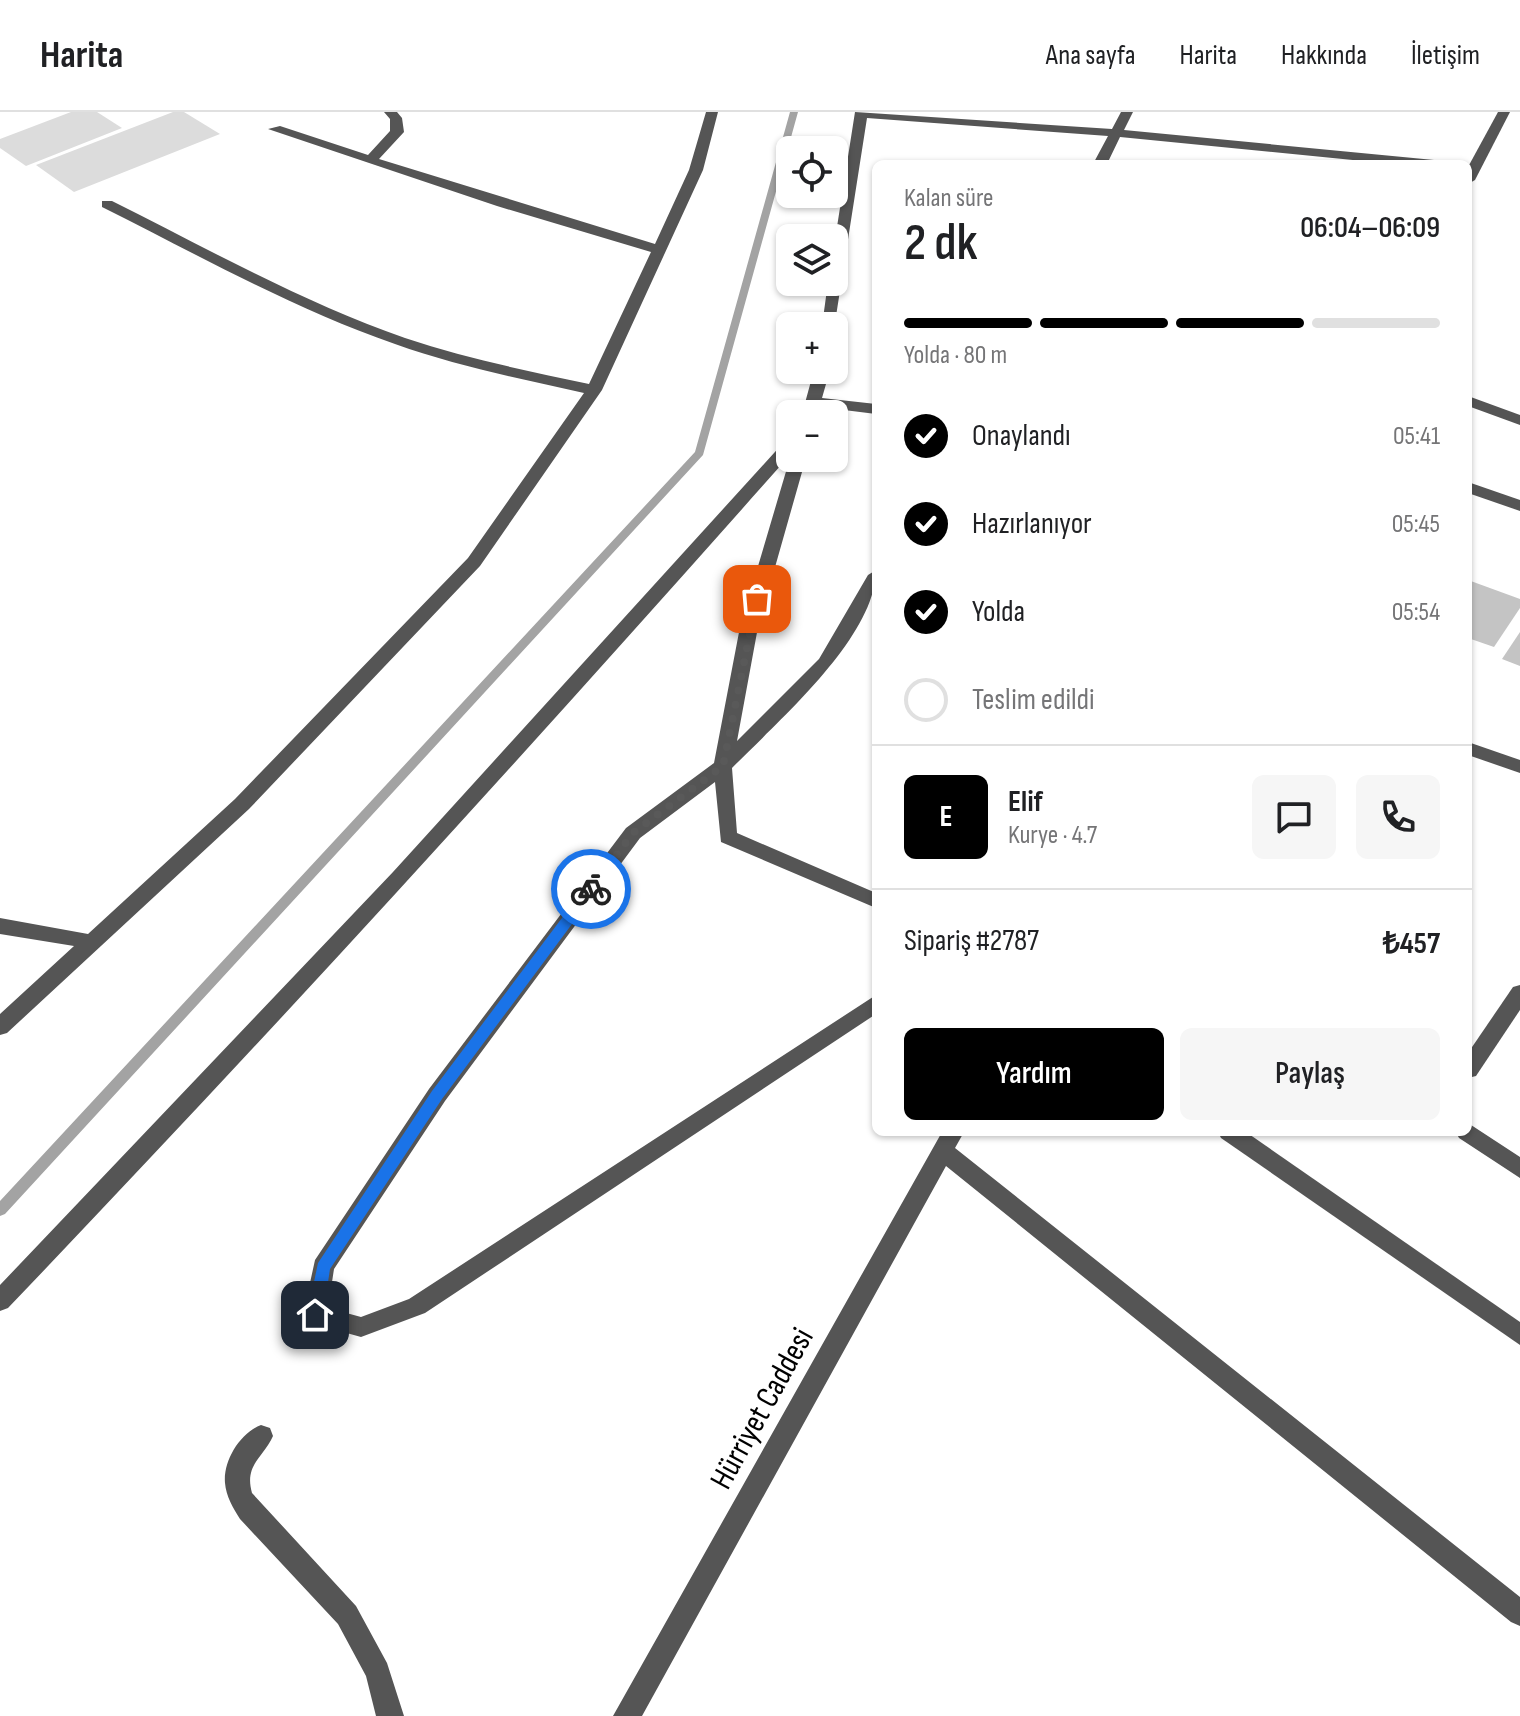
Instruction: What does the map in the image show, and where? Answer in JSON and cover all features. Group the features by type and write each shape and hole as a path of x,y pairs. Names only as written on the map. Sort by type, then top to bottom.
{"street":[{"path":"371,160 397,132 396,118 390,112"},
{"path":"0,1027 242,804 474,562 594,390 696,170 712,112"},
{"path":"1102,160 1127,112"},
{"path":"1472,168 1504,112"},
{"path":"831,312 861,113 1116,133 1393,160"},
{"path":"275,129 659,250"},
{"path":"107,204 246,274 372,331 473,364 594,390"},
{"path":"1472,402 1520,420"},
{"path":"848,409 872,409"},
{"path":"0,1301 165,1130 467,807 776,461"},
{"path":"794,472 749,627 723,766 728,837 872,899"},
{"path":"1472,488 1520,506"},
{"path":"872,582 826,663 723,766 633,833 437,1095 323,1267 315,1315 361,1327 417,1306 872,1006"},
{"path":"1472,749 1520,767"},
{"path":"0,926 93,942"},
{"path":"1472,1064 1520,993"},
{"path":"1472,1135 1520,1169"},
{"path":"1235,1136 1520,1335"},
{"path":"948,1142 1520,1613"},
{"name":"Hürriyet Caddesi","path":"627,1716 948,1142"},
{"path":"261,1436 242,1459 237,1472 236,1492 249,1511 347,1615 378,1672 390,1716"}],"shaded area":[{"path":"71,112 97,112 122,128 26,166 0,148 0,139"},
{"path":"173,112 184,112 220,134 74,192 36,165"}],"building":[{"path":"1472,581 1520,599 1520,608 1494,647 1472,639"},
{"path":"1520,632 1520,666 1502,659"}],"waterway":[{"path":"0,1210 700,453 794,112"}],"way so far":[{"path":"591,889 633,833 723,766 757,599"}],"route":[{"path":"315,1315 323,1267 437,1095 591,889"}]}
